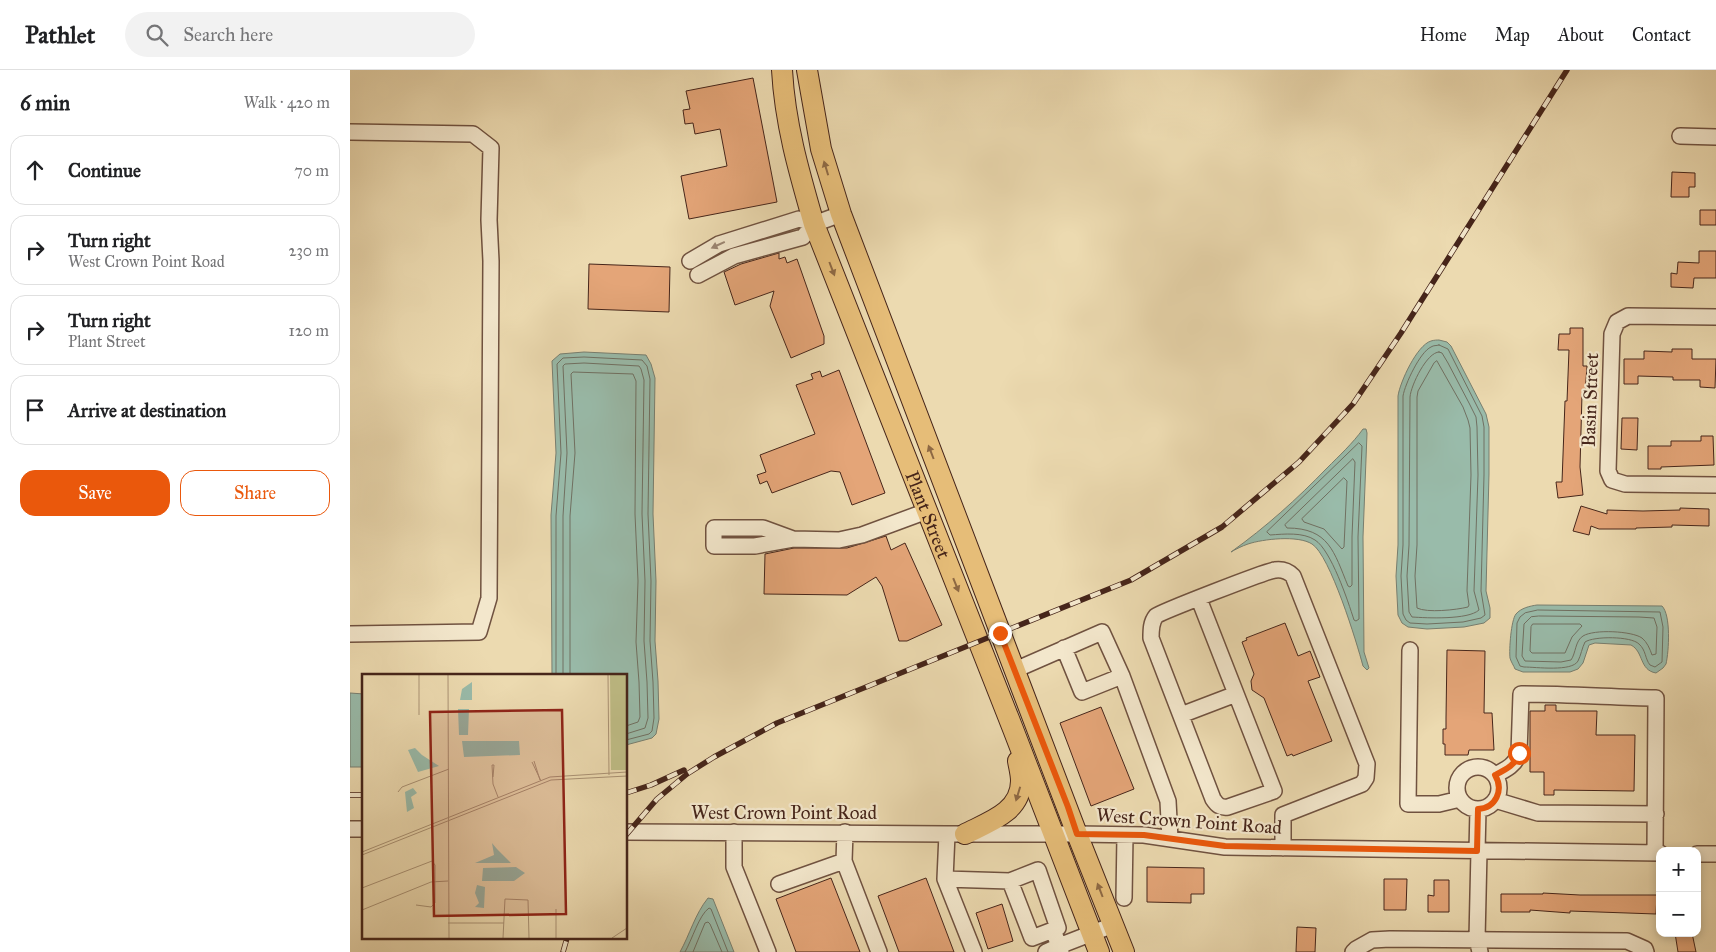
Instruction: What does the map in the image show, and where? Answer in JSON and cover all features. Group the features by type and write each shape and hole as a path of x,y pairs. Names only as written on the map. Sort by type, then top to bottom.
{"main road":[{"name":"Plant Street","path":"782,70 784,100 795,159 814,224 1013,729 1095,943"},
{"name":"Plant Street","path":"807,70 821,149 840,214 1124,952"},
{"path":"906,458 917,471 942,481"},
{"path":"927,511 937,509 944,512 961,530"},
{"path":"956,834 1001,816 1010,810 1016,802 1021,781 1013,729"}],"street":[{"path":"350,132 473,134 491,148 489,220 491,261 489,598 479,632 350,634"},
{"path":"1680,136 1716,137"},
{"path":"698,275 734,256 804,237 814,224 840,214"},
{"path":"690,261 719,244 799,219 814,224"},
{"path":"771,228 776,244"},
{"path":"740,238 744,253"},
{"name":"Basin Street","path":"1716,317 1628,316 1617,322 1612,334 1608,471 1612,480 1625,484 1716,485"},
{"path":"793,539 763,528 714,528 714,546 756,546 793,539 839,540 862,535 927,511"},
{"path":"740,529 742,545"},
{"path":"1274,791 1228,807 1222,808 1217,805 1181,715 1151,631 1152,623 1160,614 1274,570 1288,572 1297,583 1367,764 1368,771 1362,784 1283,815"},
{"path":"1199,599 1283,815 1283,848"},
{"path":"1015,670 1102,632 1122,676 1168,801 1170,839"},
{"path":"1064,648 1082,692 1122,676"},
{"path":"1410,650 1408,804 1439,804 1460,799"},
{"path":"1181,715 1236,694"},
{"path":"1495,775 1506,769 1517,759 1519,753 1521,694 1656,698 1658,847"},
{"path":"1480,766 1495,775 1499,784 1499,791 1495,800 1487,807 1478,809 1466,806 1460,799 1456,788 1458,781 1466,770 1480,766"},
{"path":"1495,800 1538,813 1656,814"},
{"path":"1478,809 1479,945"},
{"name":"West Crown Point Road","path":"628,832 1077,834 1125,835 1225,846 1283,848 1656,853"},
{"path":"734,832 734,867 768,952"},
{"path":"845,832 844,861 880,952"},
{"path":"956,834 945,879 974,952"},
{"path":"1124,898 1125,835"},
{"path":"1701,854 1716,854"},
{"path":"779,884 844,861"},
{"path":"945,879 1010,881 1038,870 1058,928 1032,938 1010,881"},
{"path":"1053,930 1056,950 1095,943 1113,925"},
{"path":"1353,952 1372,940 1479,945 1627,941 1645,949 1646,952"}],"water":[{"path":"1431,341 1447,342 1451,346 1486,414 1489,427 1486,591 1490,618 1484,623 1464,627 1427,629 1408,627 1402,623 1398,615 1396,576 1398,545 1398,396 1402,382 1420,349"},
{"path":"584,352 646,355 655,378 653,514 656,581 655,641 659,719 656,734 652,738 628,744 628,674 552,674 551,515 556,453 552,361 560,354"},
{"path":"1363,429 1366,429 1367,433 1363,537 1364,652 1369,668 1367,670 1363,666 1349,620 1327,564 1312,544 1306,541 1290,539 1271,539 1248,544 1231,552 1257,533 1293,502 1346,449"},
{"path":"1537,605 1662,606 1668,625 1666,664 1656,673 1644,665 1638,652 1631,645 1595,643 1589,645 1583,663 1578,669 1570,672 1523,672 1515,669 1510,659 1514,617 1523,609"},
{"path":"350,693 362,694 362,767 350,767"},
{"path":"708,898 713,899 734,952 680,952 696,917"}],"building":[{"path":"753,78 777,202 689,219 681,176 727,166 720,129 695,134 693,123 685,124 683,110 690,109 686,91"},
{"path":"1672,172 1695,173 1695,187 1689,187 1689,197 1671,197"},
{"path":"1700,210 1716,210 1716,225 1700,225"},
{"path":"1699,251 1716,251 1716,278 1694,278 1693,288 1671,287 1671,273 1677,274 1678,262 1699,263"},
{"path":"779,253 779,259 785,257 787,263 797,259 824,336 824,344 791,358 770,306 774,291 735,305 724,272 741,264"},
{"path":"589,264 670,267 669,312 588,309"},
{"path":"1570,328 1583,328 1583,366 1587,366 1585,394 1582,394 1580,467 1583,495 1558,498 1556,482 1562,482 1569,350 1558,350 1559,334 1570,334"},
{"path":"1672,349 1692,349 1692,359 1716,359 1715,388 1700,387 1700,380 1673,380 1673,377 1638,376 1638,384 1624,384 1624,359 1644,359 1644,351 1672,352"},
{"path":"839,370 885,493 852,505 840,472 831,471 772,493 767,481 760,484 757,475 766,472 760,455 815,434 796,385 813,379 811,374 820,371 822,377"},
{"path":"1622,418 1638,418 1637,450 1621,449"},
{"path":"1701,436 1713,436 1714,465 1648,469 1648,446 1671,446 1671,441 1701,441"},
{"path":"1581,506 1607,514 1607,510 1709,509 1709,526 1672,525 1672,527 1636,529 1599,529 1591,526 1589,535 1573,531"},
{"path":"886,536 891,550 905,543 942,625 907,641 899,641 882,586 876,577 847,595 764,594 765,554 794,548 847,548"},
{"path":"1285,623 1298,656 1310,651 1320,677 1308,681 1332,741 1293,756 1292,754 1287,756 1264,698 1252,690 1251,681 1254,674 1242,642 1247,640 1246,638"},
{"path":"1447,650 1485,651 1484,713 1492,713 1494,750 1469,750 1468,755 1445,755 1443,729 1446,729"},
{"path":"1545,705 1556,705 1556,711 1597,711 1596,735 1635,735 1634,791 1554,790 1554,795 1544,795 1544,772 1530,772 1530,711 1545,711"},
{"path":"1101,707 1134,789 1091,806 1060,723"},
{"path":"1147,867 1204,868 1204,894 1191,894 1191,903 1147,902"},
{"path":"831,878 860,952 796,952 776,899"},
{"path":"926,878 954,952 899,952 878,896"},
{"path":"1384,879 1407,879 1406,910 1384,910"},
{"path":"1434,880 1449,880 1449,912 1428,912 1428,895 1434,896"},
{"path":"1501,894 1656,895 1656,914 1570,911 1570,913 1530,910 1530,912 1501,912"},
{"path":"1002,904 1013,941 988,949 976,913"},
{"path":"1297,927 1316,928 1315,952 1296,952"},
{"path":"1676,937 1693,937 1696,952 1678,952"}],"railway":[{"path":"628,833 657,799 687,774 777,723 1131,580 1222,527 1299,462 1353,404 1401,333 1567,70"},
{"path":"628,792 651,785 684,770"},
{"path":"350,795 362,795"},
{"path":"563,952 566,940"}],"route":[{"path":"1000,633 1077,834 1144,835 1225,846 1477,851 1478,809 1487,807 1497,798 1499,784 1495,775 1513,764 1519,753"}]}
